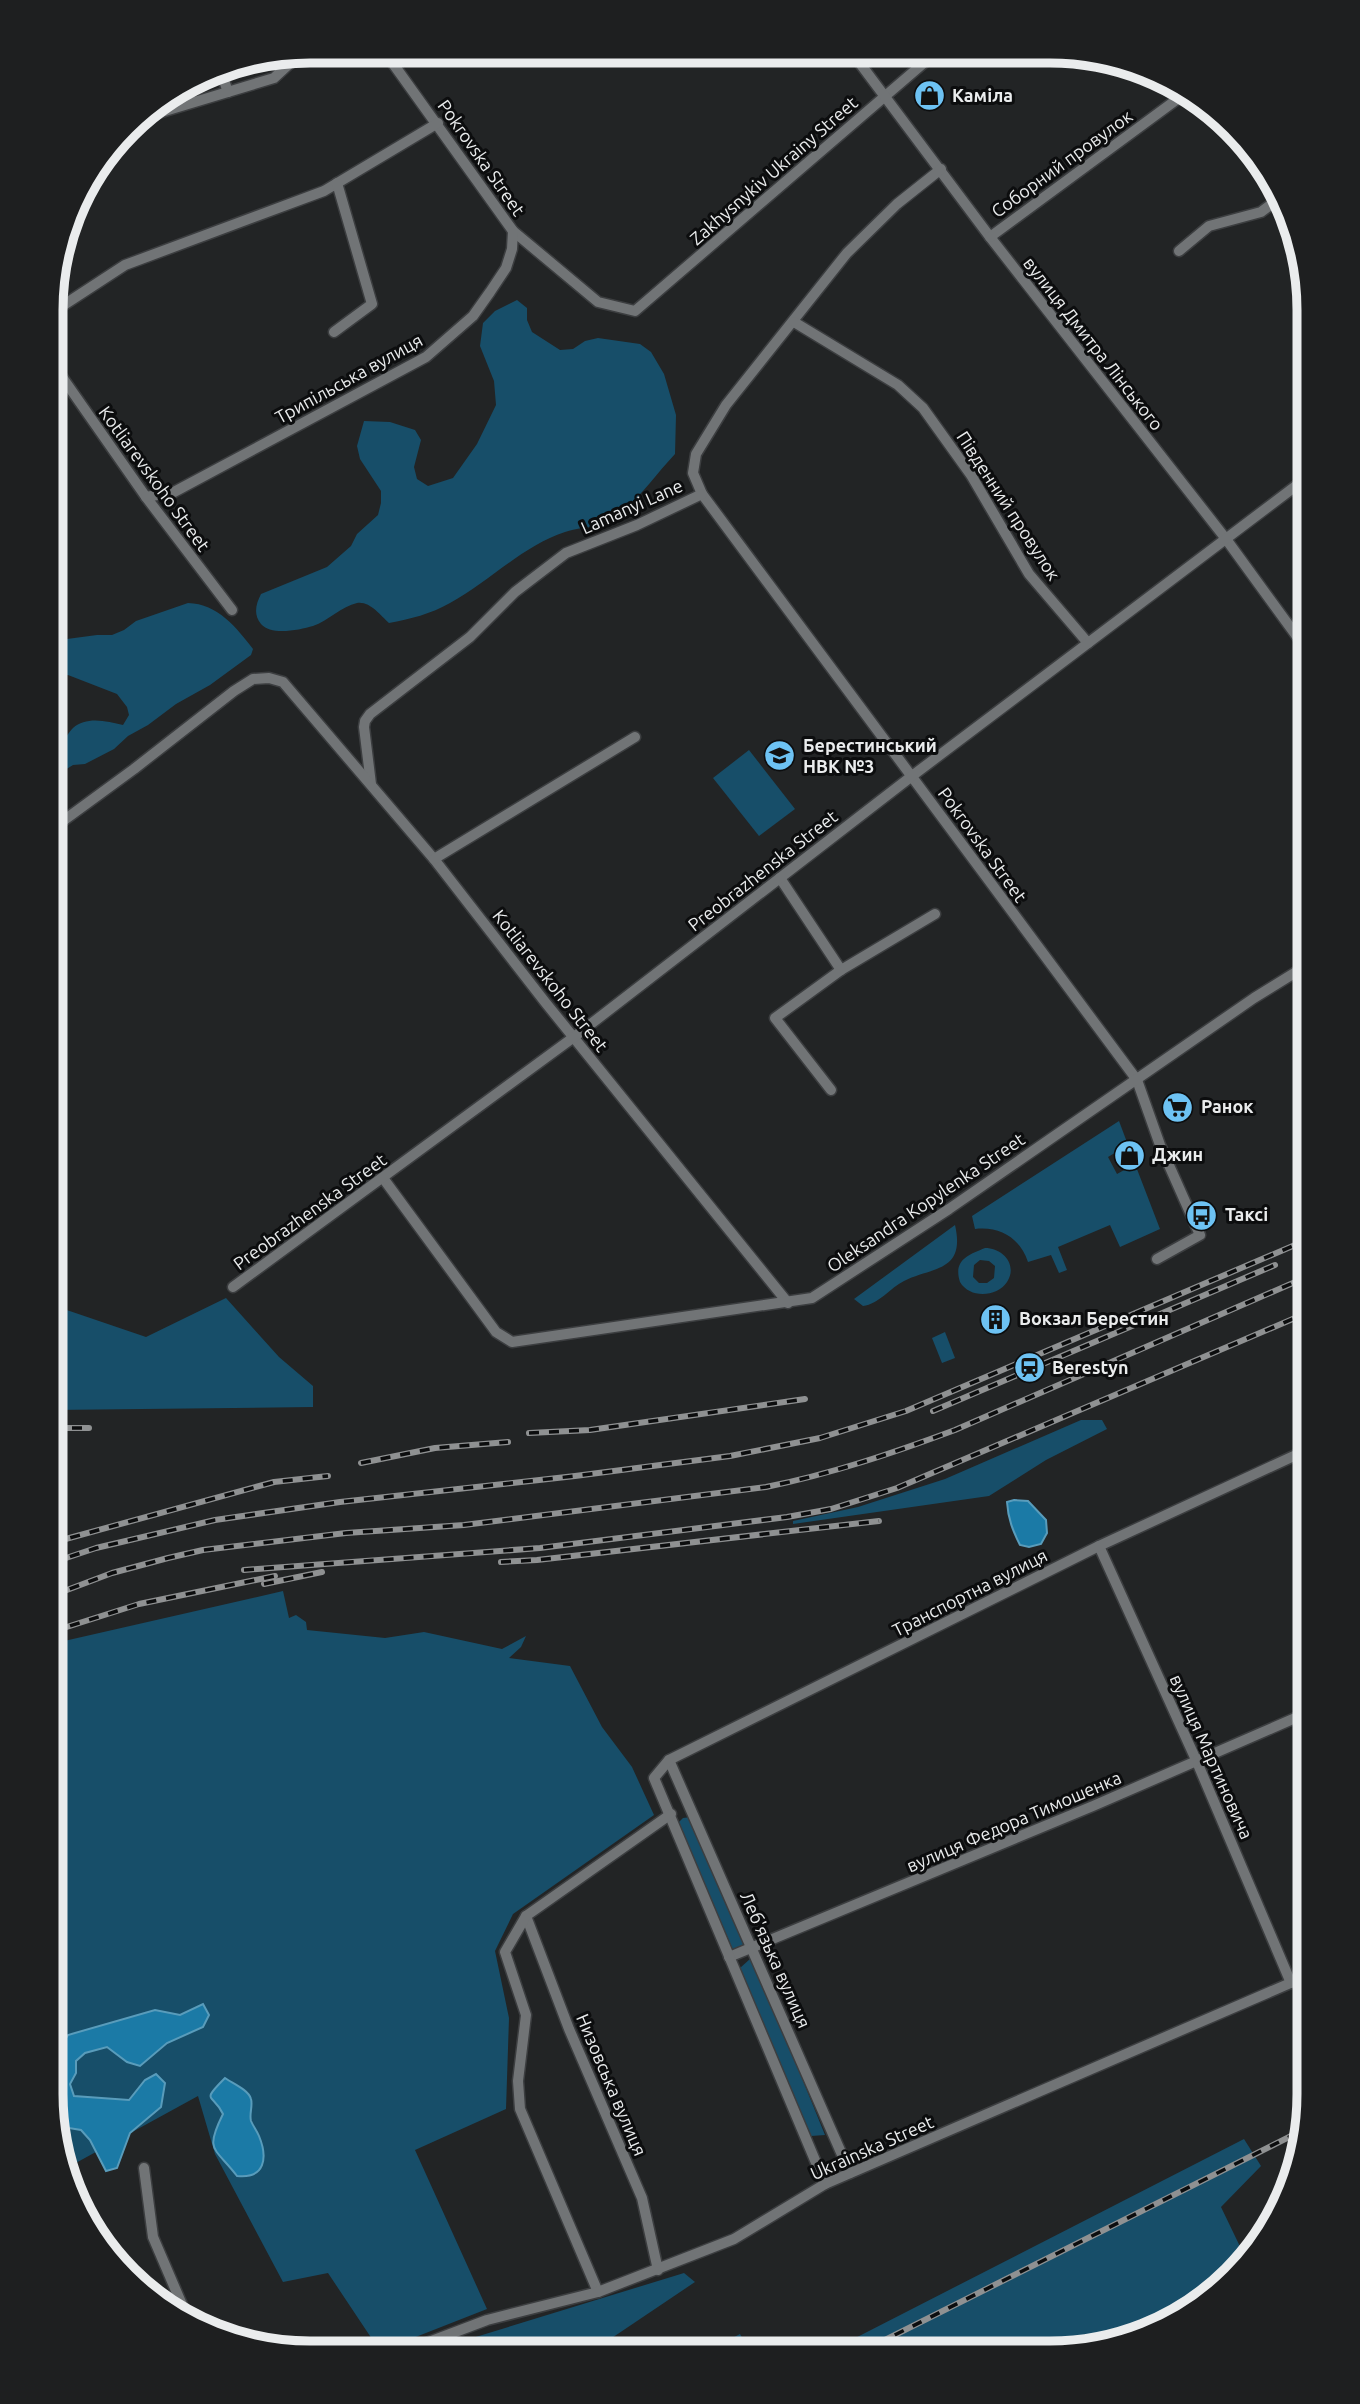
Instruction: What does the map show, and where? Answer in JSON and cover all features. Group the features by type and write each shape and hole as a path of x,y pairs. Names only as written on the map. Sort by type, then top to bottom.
{"street":[{"name":"вулиця Дмитра Лінського","path":"860,63 990,237 1226,539 1297,636"},
{"name":"Zakhysnykiv Ukrainy Street","path":"635,311 923,63"},
{"path":"164,111 274,78 289,64"},
{"name":"Pokrovska Street","path":"396,64 513,231 598,302 635,311"},
{"path":"224,79 228,92"},
{"name":"Соборний провулок","path":"990,237 1178,99"},
{"path":"63,305 125,265 324,191 438,123"},
{"name":"Lamanyi Lane","path":"372,784 364,727 370,714 470,637 515,592 566,554 637,525 702,494 693,473 696,454 726,405 847,253 897,204 941,169"},
{"path":"334,332 372,304 337,183"},
{"path":"1179,251 1209,226 1261,212 1273,203"},
{"name":"Трипільська вулиця","path":"146,497 174,492 426,357 473,316 490,292 506,268 512,249 513,231"},
{"name":"Південний провулок","path":"794,322 898,385 923,408 971,475 1029,574 1088,643"},
{"name":"Kotliarevskoho Street","path":"63,378 146,497 232,610"},
{"name":"Preobrazhenska Street","path":"233,1287 574,1037 912,776 1297,485"},
{"name":"Pokrovska Street","path":"702,494 1137,1080 1160,1145 1200,1235 1157,1259"},
{"name":"Kotliarevskoho Street","path":"63,820 253,679 269,678 283,682 434,859 788,1303"},
{"path":"434,859 635,737"},
{"path":"780,878 841,970"},
{"path":"831,1090 775,1018 841,970 935,914"},
{"name":"Oleksandra Kopylenka Street","path":"383,1178 496,1332 512,1342 812,1298 949,1209 1254,998 1297,972"},
{"name":"Транспортна вулиця","path":"670,1814 654,1778 669,1760 1099,1546 1296,1455"},
{"name":"вулиця Мартиновича","path":"1099,1546 1197,1762 1291,1983"},
{"name":"вулиця Федора Тимошенка","path":"729,1957 1197,1762 1296,1718"},
{"name":"Леб'язька вулиця","path":"669,1760 850,2174"},
{"path":"598,2292 520,2109 518,2081 526,2015 505,1952 526,1916 670,1814 825,2184"},
{"name":"Низовська вулиця","path":"526,1916 569,2029 642,2198 659,2270"},
{"name":"Ukrainska Street","path":"431,2341 487,2320 598,2292 734,2239 825,2184 1296,1981"},
{"path":"144,2168 153,2237 182,2305"}],"shaded area":[{"path":"517,300 527,308 527,320 532,332 560,350 573,349 585,341 598,338 640,344 651,352 664,374 676,415 675,454 634,500 612,519 549,538 435,610 389,623 370,606 357,603 313,626 286,631 266,628 258,620 256,613 261,594 327,567 351,546 357,534 378,515 381,491 360,459 357,446 364,421 390,422 415,430 421,440 414,467 417,479 428,486 453,478 477,444 496,405 494,381 480,346 483,323 495,311"},
{"path":"188,603 199,604 225,618 253,649 251,655 210,685 128,736 114,749 85,764 73,765 63,771 63,741 73,728 90,721 123,725 129,715 127,707 117,694 68,675 63,676 63,640 112,635 136,621"},
{"path":"749,750 795,809 759,836 713,778"},
{"path":"1119,1121 1128,1145 1108,1157 1117,1174 1135,1164 1160,1229 1120,1247 1110,1225 1058,1247 1067,1270 1059,1273 1051,1255 1028,1262 1020,1246 1008,1235 993,1230 975,1229 972,1216"},
{"path":"955,1225 955,1252 944,1266 904,1281 869,1305 863,1306 854,1299"},
{"path":"985,1248 1003,1254 1011,1270 1003,1287 984,1294 964,1287 958,1275 960,1263 964,1259","holes":["980,1260 989,1261 995,1266 994,1278 987,1283 979,1283 973,1277 974,1265"]},
{"path":"226,1298 279,1357 313,1386 313,1407 63,1410 63,1309 146,1337"},
{"path":"945,1332 955,1358 942,1363 932,1338"},
{"path":"1081,1420 1102,1420 1107,1429 1046,1460 989,1496 793,1524 793,1521 858,1507 945,1479"},
{"path":"1028,1501 1046,1520 1047,1533 1041,1544 1029,1547 1020,1545 1011,1525 1007,1502"},
{"path":"283,1591 289,1618 296,1615 306,1622 307,1630 385,1638 424,1632 502,1649 526,1636 521,1647 509,1658 570,1666 602,1727 632,1767 654,1815 513,1914 495,1951 509,2018 506,2109 415,2150 487,2309 405,2341 373,2341 328,2273 283,2282 215,2154 198,2096 73,2165 65,2126 63,2094 63,1641"},
{"path":"691,1817 745,1945 733,1950 678,1823 683,1818"},
{"path":"750,1959 762,1979 825,2135 811,2136 740,1968"},
{"path":"203,2004 209,2015 203,2027 167,2043 140,2066 127,2062 107,2047 85,2053 76,2061 76,2073 70,2084 74,2096 129,2100 145,2080 156,2074 165,2083 161,2107 130,2133 117,2168 106,2171 90,2140 81,2130 66,2130 63,2043 68,2035 155,2010 180,2015"},
{"path":"225,2078 250,2096 251,2121 263,2152 262,2165 254,2174 237,2176 218,2154 213,2143 223,2114 211,2095"},
{"path":"1244,2139 1261,2166 1221,2207 1242,2250 1225,2269 1200,2290 1174,2308 1145,2322 1114,2333 1082,2339 849,2341"},
{"path":"684,2273 695,2282 607,2341 463,2341"},
{"path":"740,2334 744,2341 727,2341"}],"railway":[{"path":"63,1559 96,1548 215,1520 340,1502 730,1456 820,1438 906,1411 1296,1244"},
{"path":"933,1411 1275,1265"},
{"path":"63,1591 112,1573 203,1550 346,1533 464,1525 766,1487 814,1476 955,1430 1296,1281"},
{"path":"244,1570 540,1548 831,1509 897,1488 1296,1317"},
{"path":"529,1433 590,1430 805,1399"},
{"path":"63,1428 89,1428"},
{"path":"361,1463 435,1448 508,1442"},
{"path":"63,1540 274,1482 328,1476"},
{"path":"501,1562 879,1521"},
{"path":"264,1584 322,1572"},
{"path":"63,1628 139,1604 275,1576"},
{"path":"883,2341 1293,2135"}],"place":[{"name":"Каміла","path":"929,96"},
{"name":"Берестинський НВК №3","path":"780,756"},
{"name":"Ранок","path":"1178,1107"},
{"name":"Джин","path":"1129,1155"},
{"name":"Таксі","path":"1202,1215"},
{"name":"Вокзал Берестин","path":"996,1319"},
{"name":"Berestyn","path":"1029,1368"}]}
